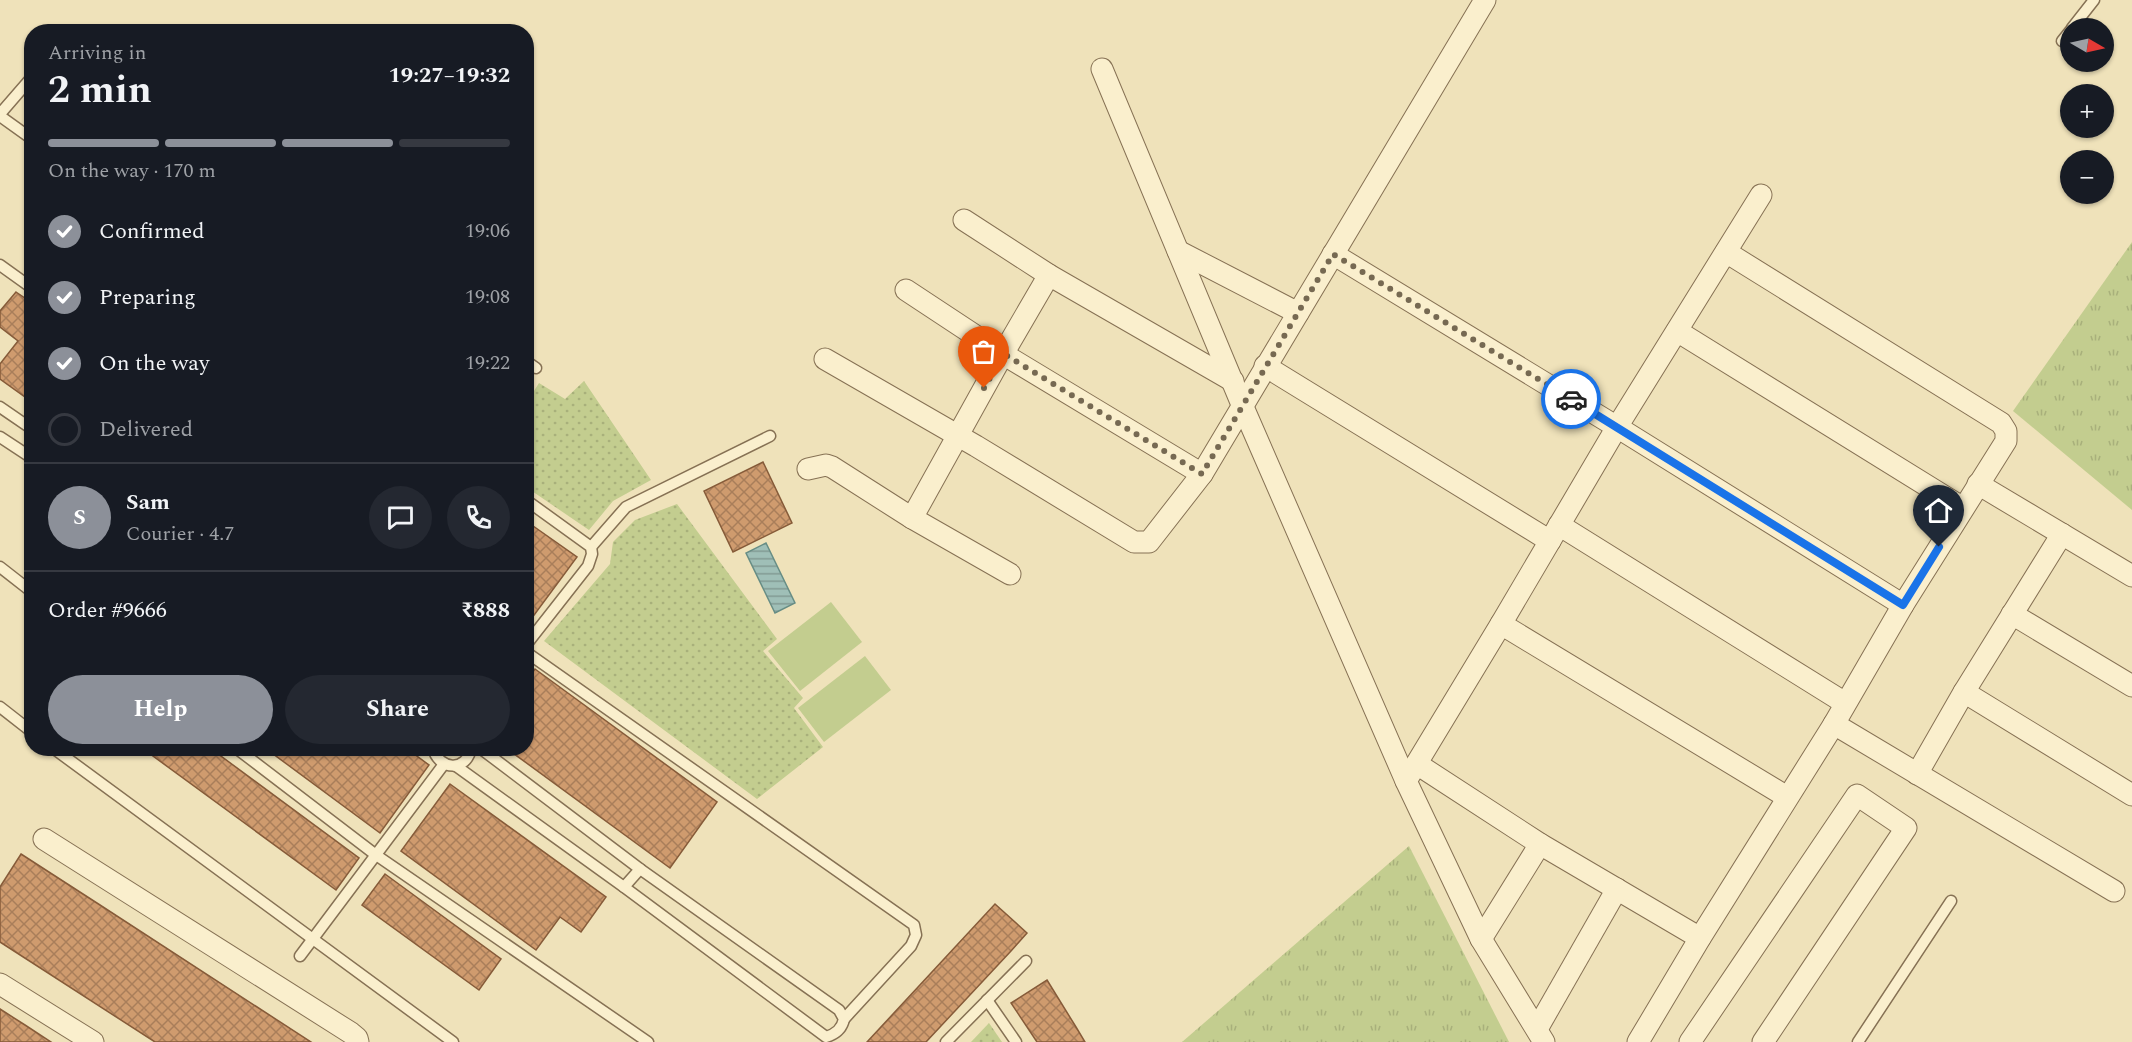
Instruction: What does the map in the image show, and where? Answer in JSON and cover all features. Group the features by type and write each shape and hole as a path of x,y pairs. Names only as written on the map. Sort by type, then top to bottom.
{"street":[{"path":"825,359 959,436 1134,542 1149,542 1202,474 1485,0"},
{"path":"1102,69 1243,407 1411,772 1481,939 1540,1035"},
{"path":"1411,772 1617,427 1761,195"},
{"path":"964,220 1049,276 1233,381"},
{"path":"1178,251 1298,313"},
{"path":"1638,1042 1834,724 1903,605 2006,441 2006,432 2001,423 1726,252"},
{"path":"1333,254 1903,605"},
{"path":"912,518 1049,276"},
{"path":"906,290 1004,354 1202,474"},
{"path":"1677,331 1963,508"},
{"path":"1265,366 1845,704"},
{"path":"808,469 826,465 832,467 912,518 1011,574"},
{"path":"1978,484 2132,576"},
{"path":"1917,774 1964,692 2062,534"},
{"path":"2012,614 2132,686"},
{"path":"1501,624 1787,797"},
{"path":"1964,692 2132,795"},
{"path":"1834,724 2114,891"},
{"path":"1411,772 1540,844 1700,938"},
{"path":"1690,1042 1857,795 1906,828 1763,1042"},
{"path":"44,839 351,1033 358,1042"},
{"path":"1481,939 1540,844"},
{"path":"1540,1035 1617,889"},
{"path":"0,984 93,1042"}],"lane":[{"path":"2080,18 2094,0"},
{"path":"24,86 0,115 24,133"},
{"path":"0,265 24,282"},
{"path":"0,407 24,424"},
{"path":"591,547 626,507 770,436"},
{"path":"0,437 24,453"},
{"path":"534,506 591,547 592,554 588,566 534,635"},
{"path":"0,567 24,586"},
{"path":"436,756 444,764 456,766 624,887 826,1037 834,1035 843,1026 844,1019 911,946 916,935 914,925 534,658"},
{"path":"0,707 24,726"},
{"path":"66,756 453,1042"},
{"path":"246,756 376,855 648,1042"},
{"path":"456,766 468,756"},
{"path":"491,756 640,869 839,1010 844,1019"},
{"path":"300,956 444,764"},
{"path":"624,887 640,869"},
{"path":"1858,1042 1951,901"},
{"path":"946,1042 1026,961"},
{"path":"987,1000 1016,1042"}],"green space":[{"path":"2132,242 2132,510 2013,411"},
{"path":"584,381 651,480 613,501 589,530 534,492 534,391 539,383 565,399"},
{"path":"677,504 777,639 763,651 803,698 794,708 823,747 757,799 544,641 610,564 613,542 635,520"},
{"path":"831,602 862,642 800,691 768,651"},
{"path":"865,656 891,690 824,742 798,708"},
{"path":"1409,846 1509,1042 1182,1042"},
{"path":"989,1023 1002,1042 971,1042"}],"water":[{"path":"766,543 795,603 775,613 746,553"}],"building":[{"path":"16,292 24,298 24,396 0,379 0,364 18,341 0,327 0,311"},
{"path":"763,462 792,523 733,552 704,491"},
{"path":"534,527 577,557 534,615"},
{"path":"534,670 717,802 670,868 517,756 534,756"},
{"path":"153,756 221,756 359,858 336,890"},
{"path":"276,756 417,756 429,765 380,833"},
{"path":"450,784 606,897 581,932 560,917 536,950 401,851"},
{"path":"21,854 311,1042 155,1042 0,942 0,887"},
{"path":"385,874 501,959 479,990 362,905"},
{"path":"995,904 1027,933 1011,951 926,1042 867,1042"},
{"path":"1047,980 1085,1042 1037,1042 1011,1003"},
{"path":"0,1009 25,1025 51,1042 0,1042"}],"way so far":[{"path":"984,388 1004,354 1202,474 1333,254 1571,399"}],"route":[{"path":"1571,399 1903,605 1939,547"}]}
